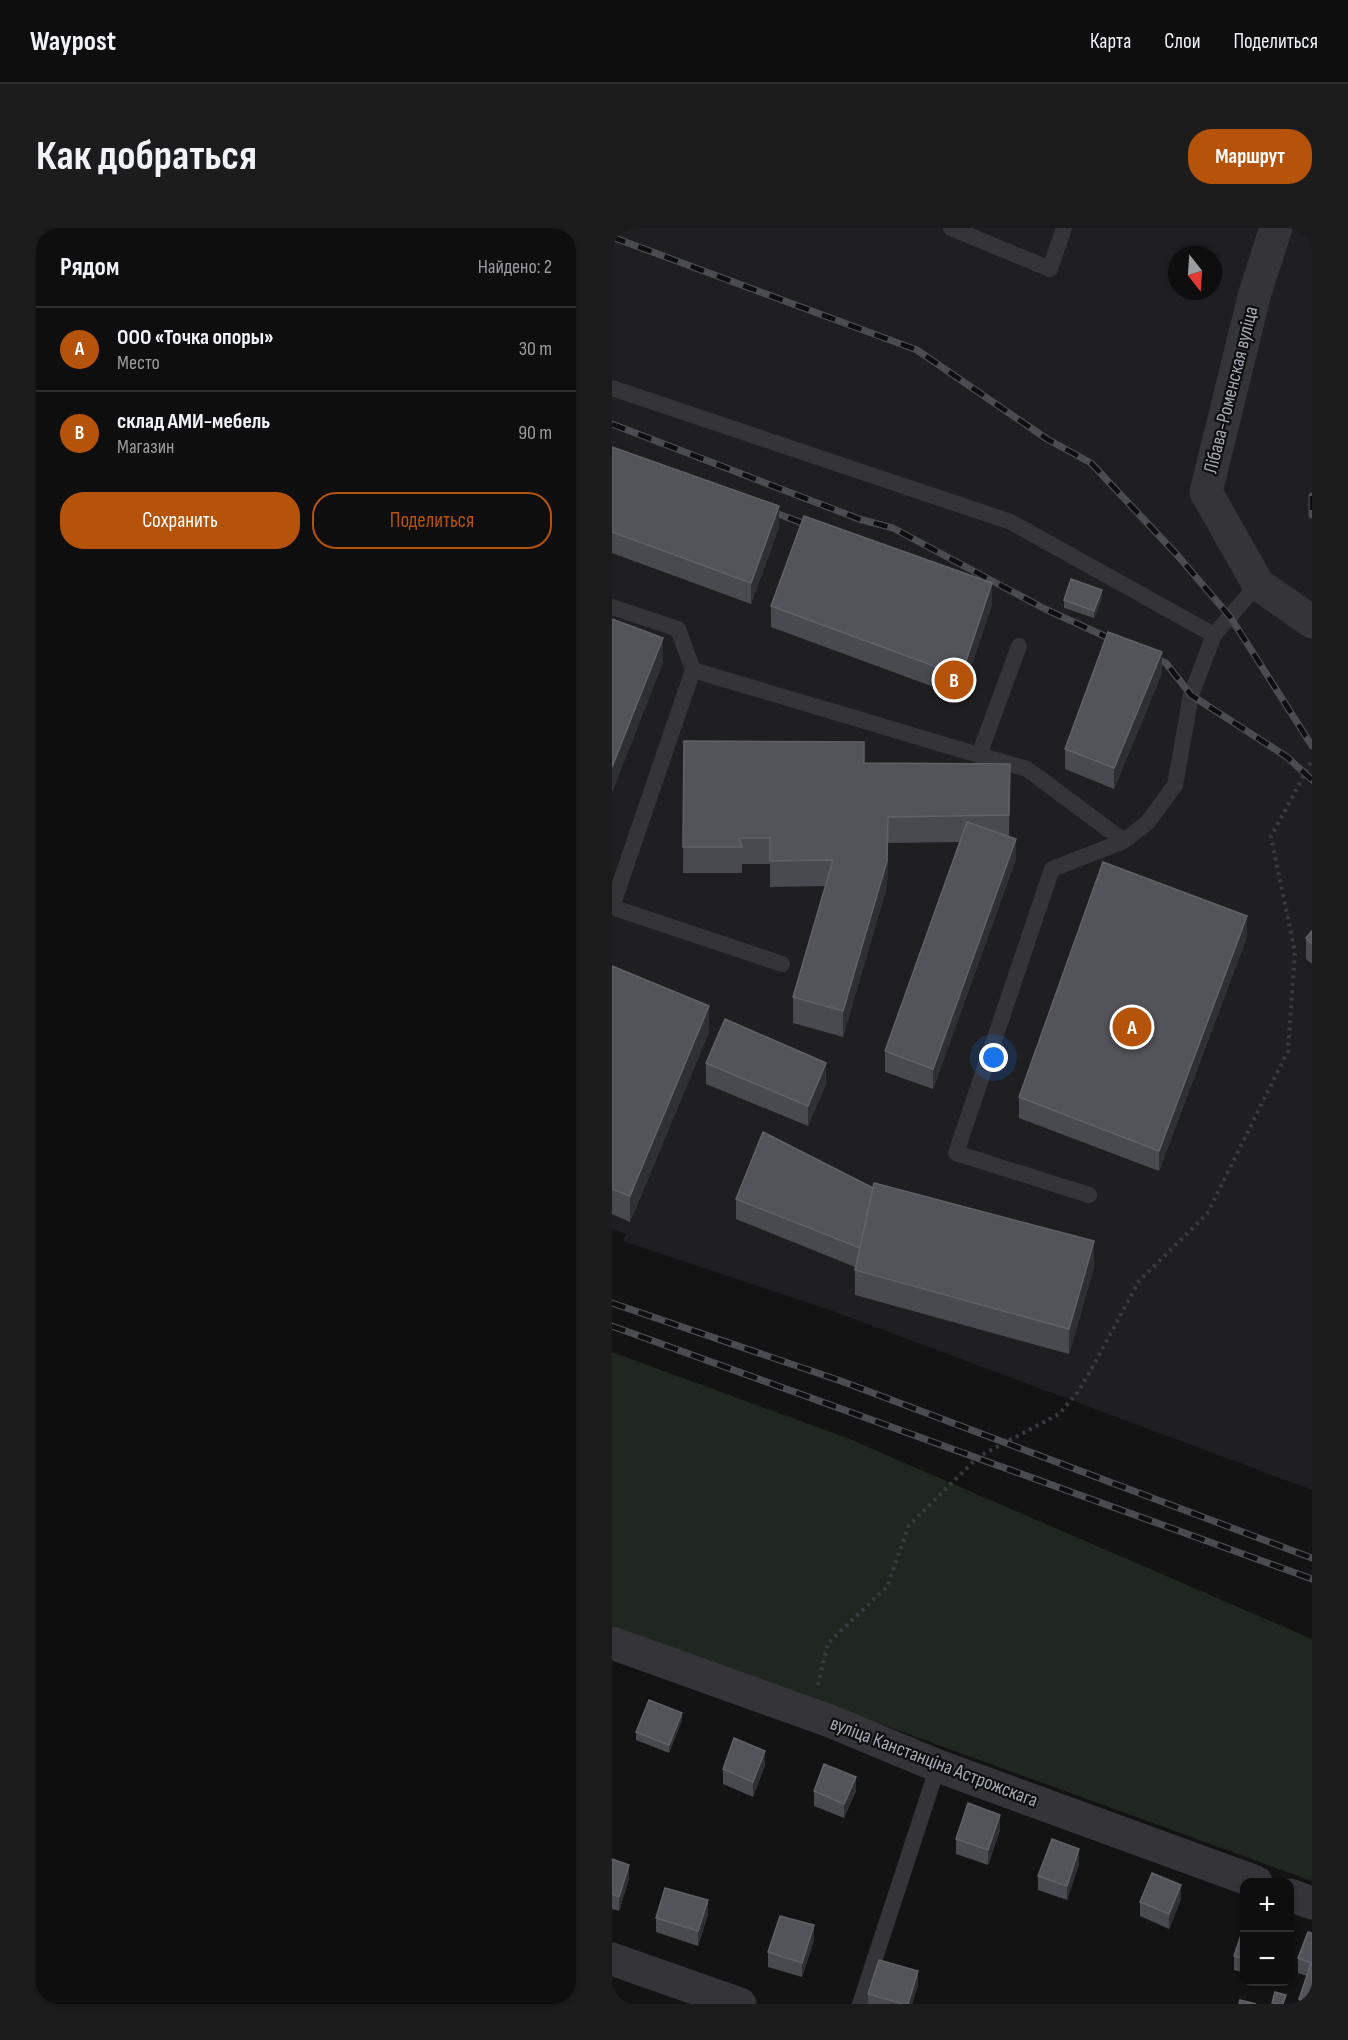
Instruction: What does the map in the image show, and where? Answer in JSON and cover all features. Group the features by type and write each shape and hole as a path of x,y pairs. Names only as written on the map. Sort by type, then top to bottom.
{"street":[{"name":"Лібава-Роменская вуліца","path":"1276,228 1255,293 1206,492 1258,584 1312,622"},
{"name":"вуліца Канстанціна Астрожскага","path":"612,1643 830,1721 938,1766 1245,1878"},
{"path":"1294,1896 1312,1903"},
{"path":"612,1959 740,2004"}],"lane":[{"path":"951,228 1050,269 1064,228"},
{"path":"612,388 1011,522 1214,635"},
{"path":"1089,1196 956,1153 1052,869 1124,840 1148,822 1175,785 1191,694 1214,635 1258,584"},
{"path":"612,607 678,629 693,670 612,907 782,964"},
{"path":"979,755 1019,646"},
{"path":"693,670 1027,769 1124,840"},
{"path":"860,2004 938,1766"}],"path":[{"path":"830,1721 815,1699 828,1643 887,1587 909,1525 978,1458 1059,1414 1078,1392 1138,1281 1207,1214 1288,1051 1295,952 1271,837 1312,760"}],"shaded area":[{"path":"612,228 1312,228 1312,1490 824,1308 623,1241 626,1234 612,1229"},
{"path":"612,1352 847,1438 1312,1639 1312,1881 612,1626"}],"building":[{"path":"612,447 779,506 751,583 612,532"},
{"path":"804,516 992,583 961,676 771,606"},
{"path":"1071,579 1102,590 1094,611 1064,600"},
{"path":"612,619 663,638 612,767"},
{"path":"1108,632 1162,652 1114,768 1065,749"},
{"path":"684,741 864,742 864,763 1010,764 1009,815 888,817 887,861 843,1011 793,997 833,860 770,861 770,838 739,838 742,847 683,847"},
{"path":"967,822 1016,839 933,1069 885,1051"},
{"path":"1103,862 1247,916 1159,1151 1019,1097"},
{"path":"1312,931 1312,944 1306,938"},
{"path":"612,966 709,1006 630,1196 612,1189"},
{"path":"725,1019 826,1063 808,1106 706,1063"},
{"path":"763,1132 873,1188 860,1248 736,1199"},
{"path":"874,1183 1094,1241 1069,1329 855,1270"},
{"path":"649,1700 682,1713 669,1745 636,1732"},
{"path":"734,1738 765,1751 753,1782 723,1769"},
{"path":"824,1764 856,1777 844,1804 814,1791"},
{"path":"968,1803 1000,1815 988,1850 956,1839"},
{"path":"1052,1839 1079,1849 1067,1886 1038,1876"},
{"path":"612,1859 629,1865 619,1897 612,1894"},
{"path":"1152,1873 1181,1885 1169,1914 1140,1902"},
{"path":"665,1888 708,1900 698,1931 656,1918"},
{"path":"780,1916 814,1925 802,1963 768,1952"},
{"path":"1308,1932 1312,1933 1312,2004 1299,1999 1311,1963 1298,1958"},
{"path":"1240,1938 1240,1958 1234,1956"},
{"path":"879,1960 918,1971 908,2004 868,1994"},
{"path":"1275,1992 1286,1995 1283,2004 1272,2003"},
{"path":"1240,2000 1256,2004 1239,2004"}],"railway":[{"path":"612,237 917,350 1047,439 1091,463 1178,556 1231,618 1312,746"},
{"path":"612,424 859,519 893,528 1045,609 1122,644"},
{"path":"1312,496 1312,515"},
{"path":"762,508 816,528"},
{"path":"1146,655 1166,663 1191,695 1287,757 1312,780"},
{"path":"612,1303 841,1381 1312,1558"},
{"path":"612,1326 1312,1579"}],"place":[{"name":"склад АМИ-мебель","path":"954,680"},
{"name":"ООО «Точка опоры»","path":"1132,1027"}]}
